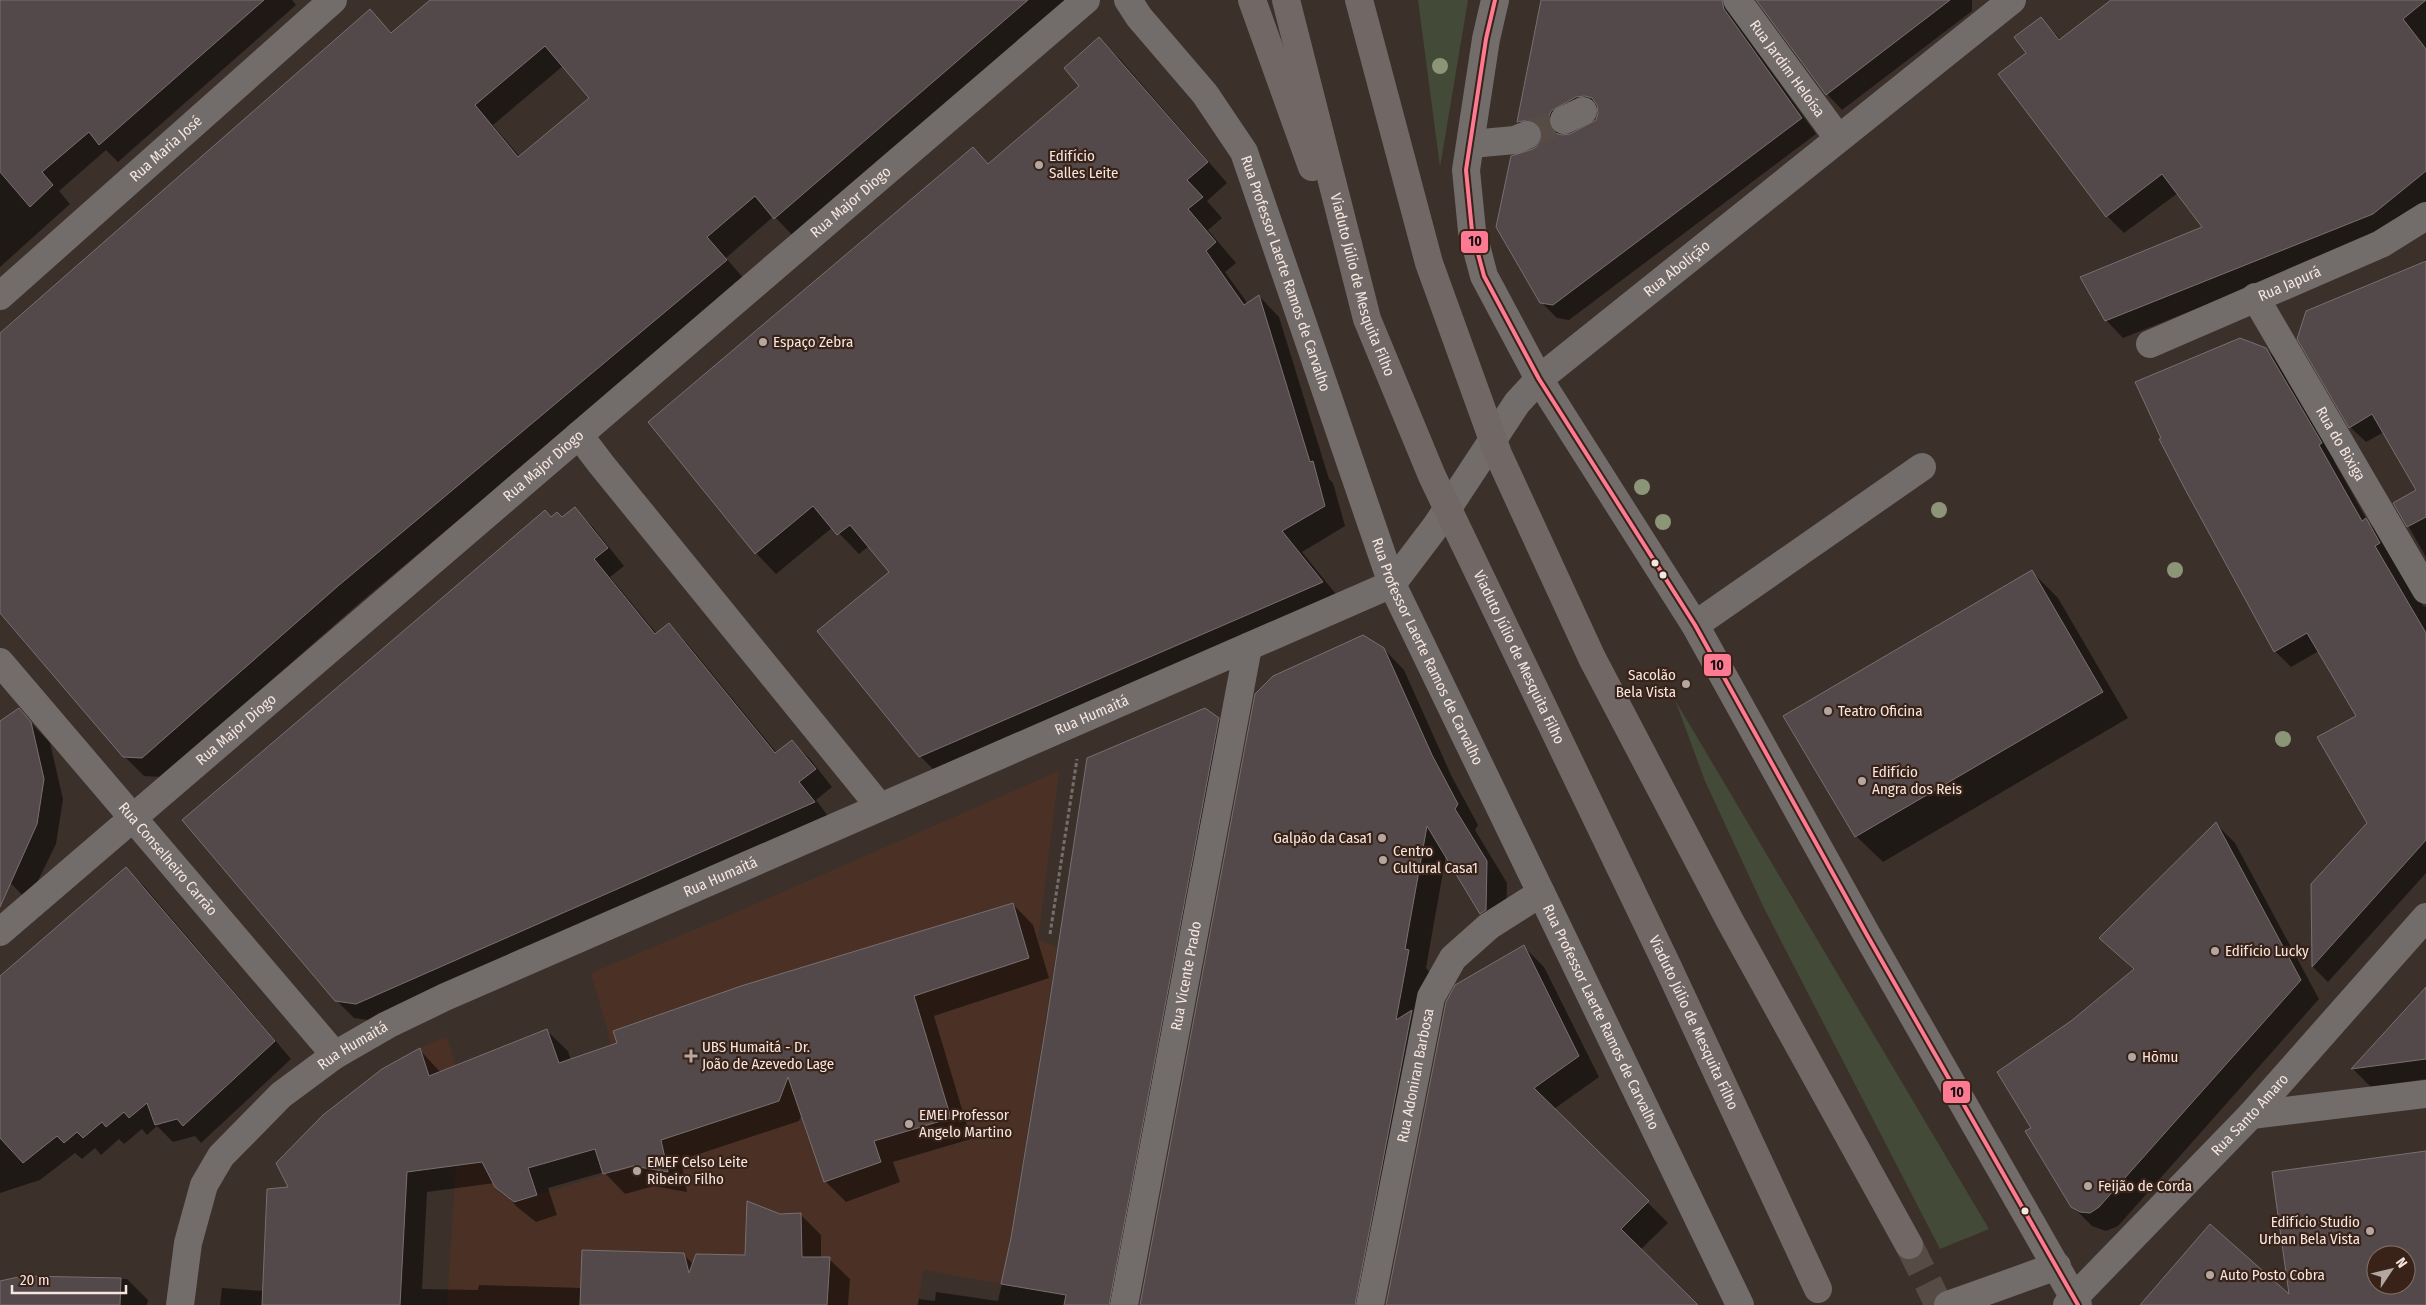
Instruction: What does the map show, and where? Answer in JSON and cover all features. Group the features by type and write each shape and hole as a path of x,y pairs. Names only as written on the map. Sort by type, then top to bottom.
{"highway":[{"path":"1252,0 1367,319"},
{"name":"Viaduto Júlio de Mesquita Filho","path":"1286,0 1367,319 1432,476 1666,965 1818,1290"},
{"path":"1359,0 1429,262 1498,454 1592,658 1730,921 1909,1245"},
{"path":"1370,43 1371,0"}],"street":[{"name":"Rua Maria José","path":"0,296 333,0"},
{"name":"Rua Major Diogo","path":"0,932 1086,0"},
{"name":"Rua Professor Laerte Ramos de Carvalho","path":"1128,0 1139,17 1204,94 1244,152 1392,584 1740,1305"},
{"path":"1495,0 1486,39 1466,170 1472,231 1484,276 1539,379 1694,625 2056,1266 2073,1302"},
{"name":"Rua Jardim Heloísa","path":"1737,0 1838,138"},
{"name":"Rua Abolição","path":"1392,584 1436,526 1517,403 1539,379 2005,2"},
{"path":"1471,144 1515,140 1527,135"},
{"name":"Rua Japurá","path":"2150,344 2381,244 2426,216"},
{"name":"Rua do Bixiga","path":"2255,298 2426,590"},
{"path":"579,435 607,472 880,807"},
{"path":"1694,625 1922,467"},
{"name":"Rua Humaitá","path":"180,1305 188,1243 204,1185 221,1156 281,1095 335,1055 387,1025 445,997 1392,584"},
{"name":"Rua Vicente Prado","path":"1124,1305 1248,646"},
{"name":"Rua Conselheiro Carrão","path":"0,662 335,1055"},
{"name":"Rua Adoniran Barbosa","path":"1370,1305 1431,997 1453,958 1489,926 1541,894"},
{"name":"Rua Santo Amaro","path":"2073,1302 2251,1115 2426,917"},
{"path":"2251,1115 2426,1094"},
{"path":"1948,1305 2056,1266"}],"path":[{"path":"1050,934 1074,786 1081,721"}],"shaded area":[{"path":"1059,771 1038,940 1057,947 1003,1284 924,1270 917,1305 447,1305 456,1166 420,1048 447,1037 485,1169 500,1193 514,1202 645,1162 591,973 732,914"}],"green space":[{"path":"1418,0 1468,0 1440,167"},
{"path":"1675,700 1989,1229 1940,1249 1764,908 1705,781"}],"building":[{"path":"0,0 264,0 99,145 89,132 42,172 53,185 30,207 0,172"},
{"path":"430,0 1028,0 774,219 755,196 707,237 727,260 338,586 142,758 123,757 0,613 0,333 370,9 391,33","holes":["545,46 589,98 518,157 475,105"]},
{"path":"1541,0 1722,0 1724,9 1802,118 1553,305 1540,303 1496,227 1511,156 1533,149 1539,145 1542,137 1541,129 1536,122 1529,120 1517,122","holes":["1585,96 1592,98 1597,105 1598,113 1596,120 1570,134 1562,135 1555,133 1548,119 1551,111 1576,97"]},
{"path":"1756,0 1950,0 1826,95"},
{"path":"2111,0 2426,0 2403,19 2426,49 2426,171 2373,214 2105,321 2080,277 2202,227 2162,174 2106,217 1998,74 2026,53 2014,37 2041,17 2059,40"},
{"path":"1099,37 1208,162 1187,180 1203,197 1188,209 1216,242 1206,251 1244,305 1259,295 1310,462 1313,461 1325,506 1282,531 1323,582 919,757 817,631 889,572 850,525 837,535 813,506 755,554 648,422 973,147 988,164 1079,86 1064,68"},
{"path":"2426,261 2426,517 2407,527 2393,503 2416,490 2372,414 2349,428 2297,339 2306,311"},
{"path":"2240,338 2266,348 2322,443 2319,445 2362,521 2366,518 2380,543 2375,546 2426,633 2426,840 2312,967 2311,884 2367,823 2317,737 2356,716 2307,633 2274,652 2159,439 2161,438 2135,382"},
{"path":"575,507 608,548 594,559 655,634 669,623 775,753 792,740 816,769 799,782 815,802 356,1004 335,1001 182,820 545,510 551,517 557,512 562,517"},
{"path":"2032,570 2103,692 1855,837 1783,716"},
{"path":"1363,635 1384,648 1432,755 1458,804 1455,809 1487,861 1486,910 1480,914 1427,826 1405,949 1409,950 1396,1020 1412,1010 1355,1305 1140,1305 1255,694 1273,676"},
{"path":"19,708 31,722 44,779 37,824 0,907 0,721"},
{"path":"1205,708 1219,718 1109,1305 1064,1305 1066,1295 1001,1284 1011,1238 1047,1019 1087,758"},
{"path":"2216,822 2301,980 2099,1207 2090,1213 2080,1212 2071,1207 2025,1131 2031,1128 1997,1072 2071,1021 2134,969 2099,938"},
{"path":"126,867 275,1041 183,1126 177,1119 155,1125 147,1103 129,1118 124,1112 106,1127 102,1122 83,1138 77,1132 64,1143 57,1136 23,1163 0,1138 0,976"},
{"path":"1013,903 1029,958 914,996 951,1118 874,1141 881,1162 824,1182 788,1077 779,1101 661,1140 668,1172 633,1166 603,1174 595,1149 528,1168 537,1195 514,1202 495,1187 482,1162 407,1172 400,1305 262,1305 267,1189 288,1187 276,1163 323,1115 382,1069 420,1048 429,1076 547,1029 559,1063 617,1043 613,1031 741,986"},
{"path":"1524,945 1579,1056 1534,1088 1649,1201 1621,1229 1698,1305 1386,1305 1446,1002 1455,985"},
{"path":"2426,987 2426,1059 2351,1069"},
{"path":"2426,1151 2426,1305 2140,1305 2210,1224 2289,1294 2272,1172"},
{"path":"747,1201 780,1214 801,1213 802,1257 830,1257 827,1305 580,1305 582,1250 684,1253 689,1273 696,1254 745,1255"},
{"path":"23,1276 121,1278 120,1305 0,1305 0,1281"}],"tunnel":[{"path":"1527,135 1564,120"},
{"path":"1909,1245 1939,1305"}],"transit line":[{"name":"10","path":"1495,0 1486,39 1466,170 1472,231 1484,276 1539,379 1695,625 1867,935 2078,1305"}],"place":[{"name":"Edifício Salles Leite","path":"1039,165"},
{"name":"Espaço Zebra","path":"763,342"},
{"name":"Sacolão Bela Vista","path":"1686,684"},
{"name":"Teatro Oficina","path":"1828,711"},
{"name":"Edifício Angra dos Reis","path":"1862,781"},
{"name":"Galpão da Casa1","path":"1382,838"},
{"name":"Centro Cultural Casa1","path":"1383,860"},
{"name":"Edifício Lucky","path":"2215,951"},
{"name":"UBS Humaitá - Dr. João de Azevedo Lage","path":"691,1056"},
{"name":"Hōmu","path":"2132,1057"},
{"name":"EMEI Professor Angelo Martino","path":"909,1124"},
{"name":"EMEF Celso Leite Ribeiro Filho","path":"637,1171"},
{"name":"Feijão de Corda","path":"2088,1186"},
{"name":"Edifício Studio Urban Bela Vista","path":"2370,1231"},
{"name":"Auto Posto Cobra","path":"2210,1275"}]}
